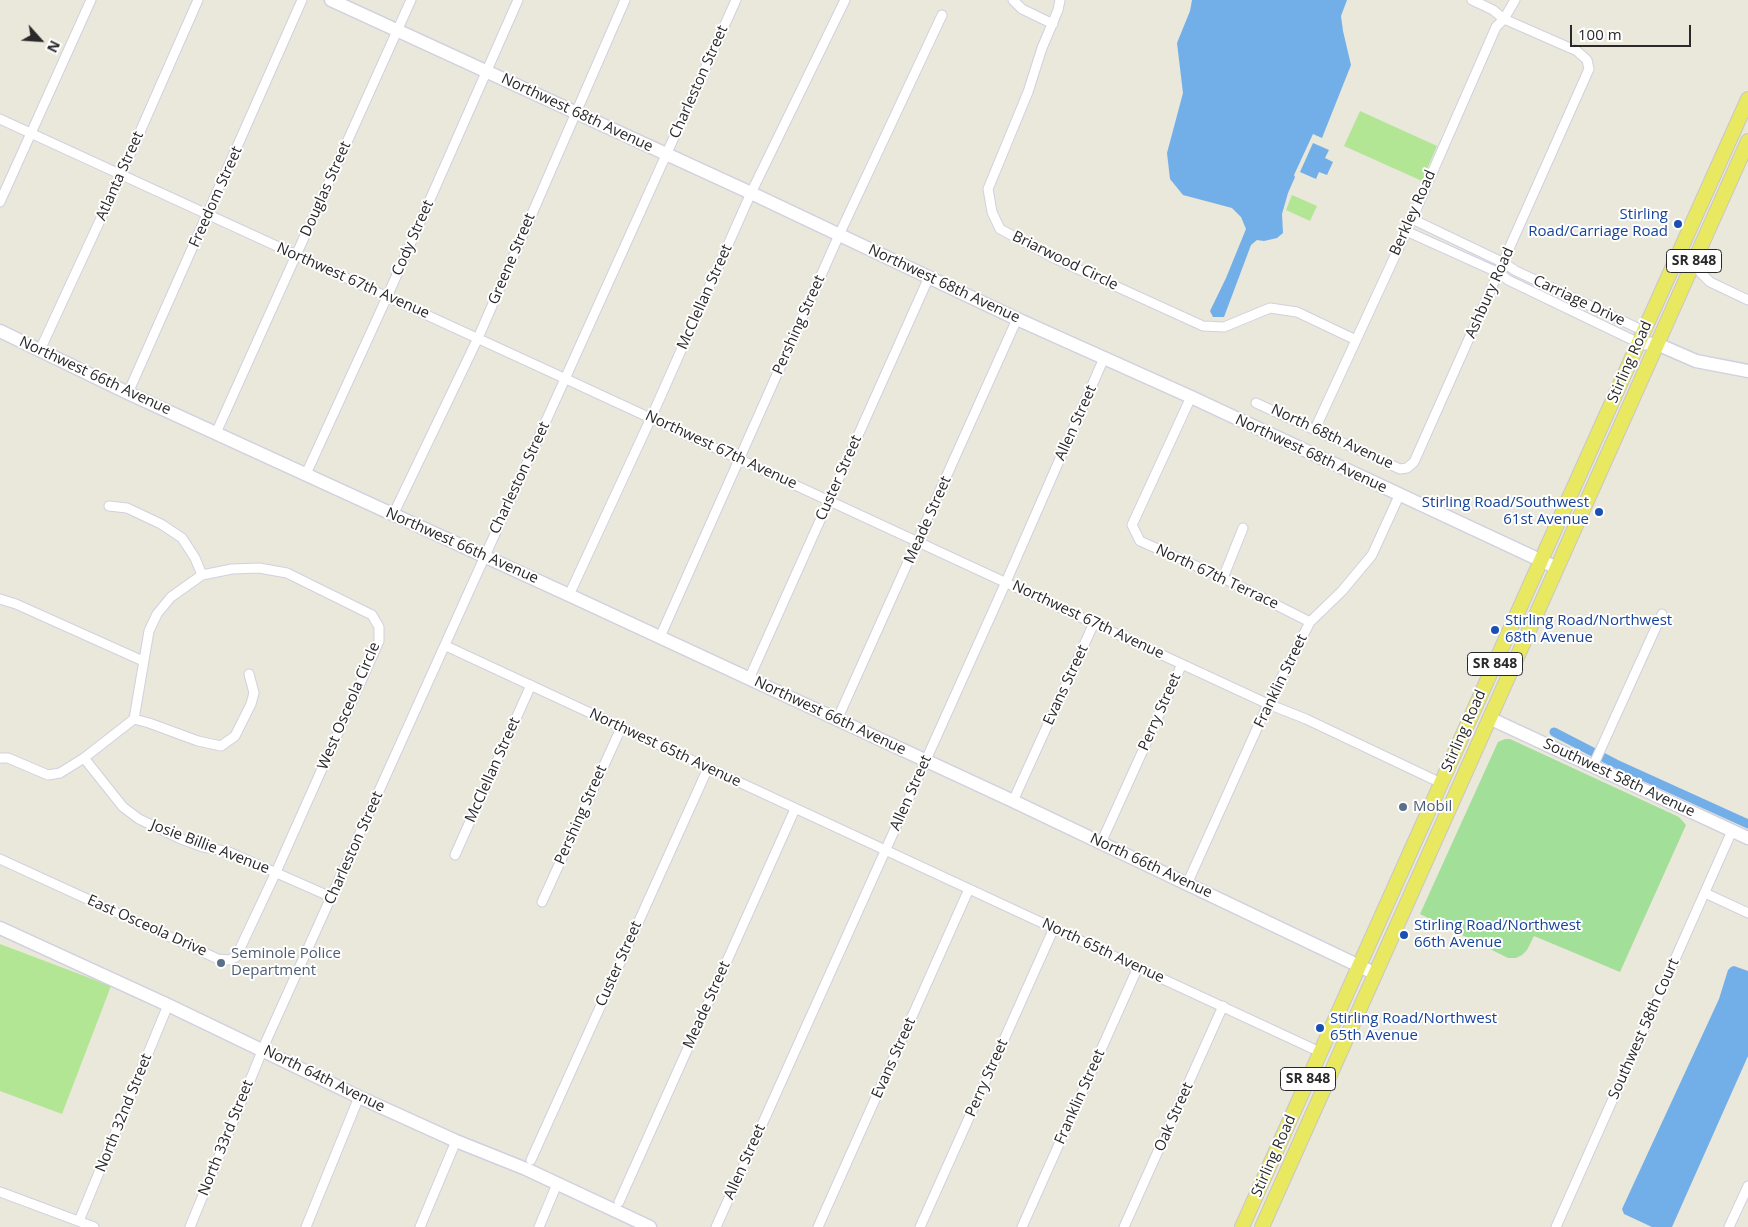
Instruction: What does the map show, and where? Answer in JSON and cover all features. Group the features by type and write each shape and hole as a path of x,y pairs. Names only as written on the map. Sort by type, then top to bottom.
{"main road":[{"name":"Stirling Road","path":"1242,1227 1748,99"},
{"name":"Stirling Road","path":"1262,1227 1748,141"},
{"path":"1430,851 1426,845 1426,838 1450,781 1448,768"}],"street":[{"path":"0,202 90,0"},
{"name":"Atlanta Street","path":"40,350 121,175 198,0"},
{"name":"Freedom Street","path":"128,393 302,0"},
{"name":"Northwest 68th Avenue","path":"331,0 1557,568"},
{"name":"Douglas Street","path":"216,433 411,0"},
{"name":"Cody Street","path":"306,474 518,0"},
{"name":"Greene Street","path":"393,515 478,338 625,0"},
{"name":"Charleston Street","path":"265,1044 736,0"},
{"name":"McClellan Street","path":"569,595 651,418 751,194 845,0"},
{"path":"1013,0 1022,9 1052,24"},
{"name":"Briarwood Circle","path":"1060,0 1028,92 988,189 992,212 1000,229 1056,259 1203,326 1224,327 1270,308 1297,312 1356,340"},
{"path":"1472,0 1493,10 1504,19"},
{"name":"Berkley Road","path":"1315,429 1412,219 1496,27 1504,19 1515,0"},
{"name":"Pershing Street","path":"660,637 839,235 942,15"},
{"name":"Ashbury Road","path":"1407,468 1414,462 1589,69 1587,60 1577,51 1504,19"},
{"name":"Northwest 67th Avenue","path":"0,119 208,216 566,378 1441,784"},
{"name":"Carriage Drive","path":"1412,219 1612,317 1642,337 1657,344"},
{"name":"Carriage Drive","path":"1406,231 1499,273 1508,280 1607,327 1642,337"},
{"path":"1693,262 1710,282 1748,300"},
{"name":"Custer Street","path":"749,679 929,277"},
{"path":"1607,327 1612,317"},
{"name":"Meade Street","path":"837,720 1017,319"},
{"name":"Northwest 66th Avenue","path":"0,331 128,393 925,761"},
{"path":"1657,344 1696,361 1748,371"},
{"name":"Allen Street","path":"716,1227 1006,582 1104,358"},
{"name":"North 67th Terrace","path":"1191,397 1132,525 1140,541 1223,578 1310,622"},
{"name":"North 68th Avenue","path":"1256,403 1400,469 1407,468"},
{"name":"Franklin Street","path":"1187,884 1268,704 1310,622 1342,591 1372,554 1399,496"},
{"path":"109,506 127,508 161,524 182,538 195,558 202,575"},
{"path":"1223,578 1243,528"},
{"name":"West Osceola Circle","path":"134,719 149,631 157,614 171,597 202,575 232,569 259,568 287,574 372,615 379,627 379,641 276,872"},
{"path":"0,599 16,604 143,661"},
{"path":"1593,766 1662,614"},
{"name":"Evans Street","path":"1013,801 1094,623"},
{"name":"Northwest 65th Avenue","path":"446,646 885,850"},
{"name":"Perry Street","path":"1101,843 1182,664"},
{"path":"0,758 8,758 48,775 60,773 84,758 134,719 198,741 221,746 235,736 251,704 254,693 249,674"},
{"name":"McClellan Street","path":"455,855 531,685"},
{"name":"Southwest 58th Avenue","path":"1489,718 1748,838"},
{"name":"Pershing Street","path":"542,902 621,728"},
{"name":"Josie Billie Avenue","path":"84,758 123,807 139,818 181,839 203,847 229,852 331,897"},
{"name":"North 66th Avenue","path":"925,761 1376,974"},
{"name":"Custer Street","path":"531,1160 708,768"},
{"name":"Meade Street","path":"620,1202 795,809"},
{"name":"Southwest 58th Court","path":"1556,1227 1732,831"},
{"name":"North 65th Avenue","path":"885,850 1320,1052"},
{"name":"East Osceola Drive","path":"0,860 218,959 229,960 236,957 241,948 276,872"},
{"name":"Evans Street","path":"818,1227 969,889"},
{"path":"1705,892 1748,913"},
{"name":"North 64th Avenue","path":"0,928 168,1005 265,1044 359,1097 456,1141 526,1169 650,1227"},
{"name":"Perry Street","path":"920,1227 1054,928"},
{"name":"Franklin Street","path":"1022,1227 1138,967"},
{"name":"North 32nd Street","path":"79,1221 168,1005"},
{"name":"Oak Street","path":"1124,1227 1223,1006"},
{"name":"North 33rd Street","path":"190,1227 265,1044"},
{"path":"306,1227 359,1097"},
{"path":"420,1227 456,1141"},
{"path":"539,1227 557,1184"},
{"path":"1729,1227 1748,1186"},
{"path":"0,1192 94,1227"}],"green space":[{"path":"1360,111 1437,146 1422,181 1344,146"},
{"path":"1292,195 1317,206 1310,221 1286,210"},
{"path":"1510,739 1679,817 1686,825 1620,972 1534,936 1527,950 1522,955 1516,958 1508,958 1420,914 1498,742"},
{"path":"0,944 111,986 62,1114 0,1091"}],"water":[{"path":"1192,0 1347,0 1341,16 1351,65 1322,138 1313,134 1294,175 1295,177 1282,214 1283,233 1277,238 1264,241 1257,240 1251,245 1224,317 1213,317 1210,311 1246,229 1241,217 1232,208 1183,195 1170,179 1167,153 1183,93 1177,43 1190,11"},
{"path":"1313,143 1329,150 1325,158 1333,162 1327,175 1319,172 1316,179 1300,172"},
{"path":"1734,966 1748,971 1748,1056 1672,1227 1652,1227 1624,1214 1622,1209 1719,999 1728,970"}],"waterway":[{"path":"1554,732 1616,764 1748,824"}],"place":[{"name":"Stirling Road/Carriage Road","path":"1678,224"},
{"name":"Stirling Road/Southwest 61st Avenue","path":"1599,512"},
{"name":"Stirling Road/Northwest 68th Avenue","path":"1495,630"},
{"name":"Mobil","path":"1403,807"},
{"name":"Stirling Road/Northwest 66th Avenue","path":"1404,935"},
{"name":"Seminole Police Department","path":"221,963"},
{"name":"Stirling Road/Northwest 65th Avenue","path":"1320,1028"}]}
